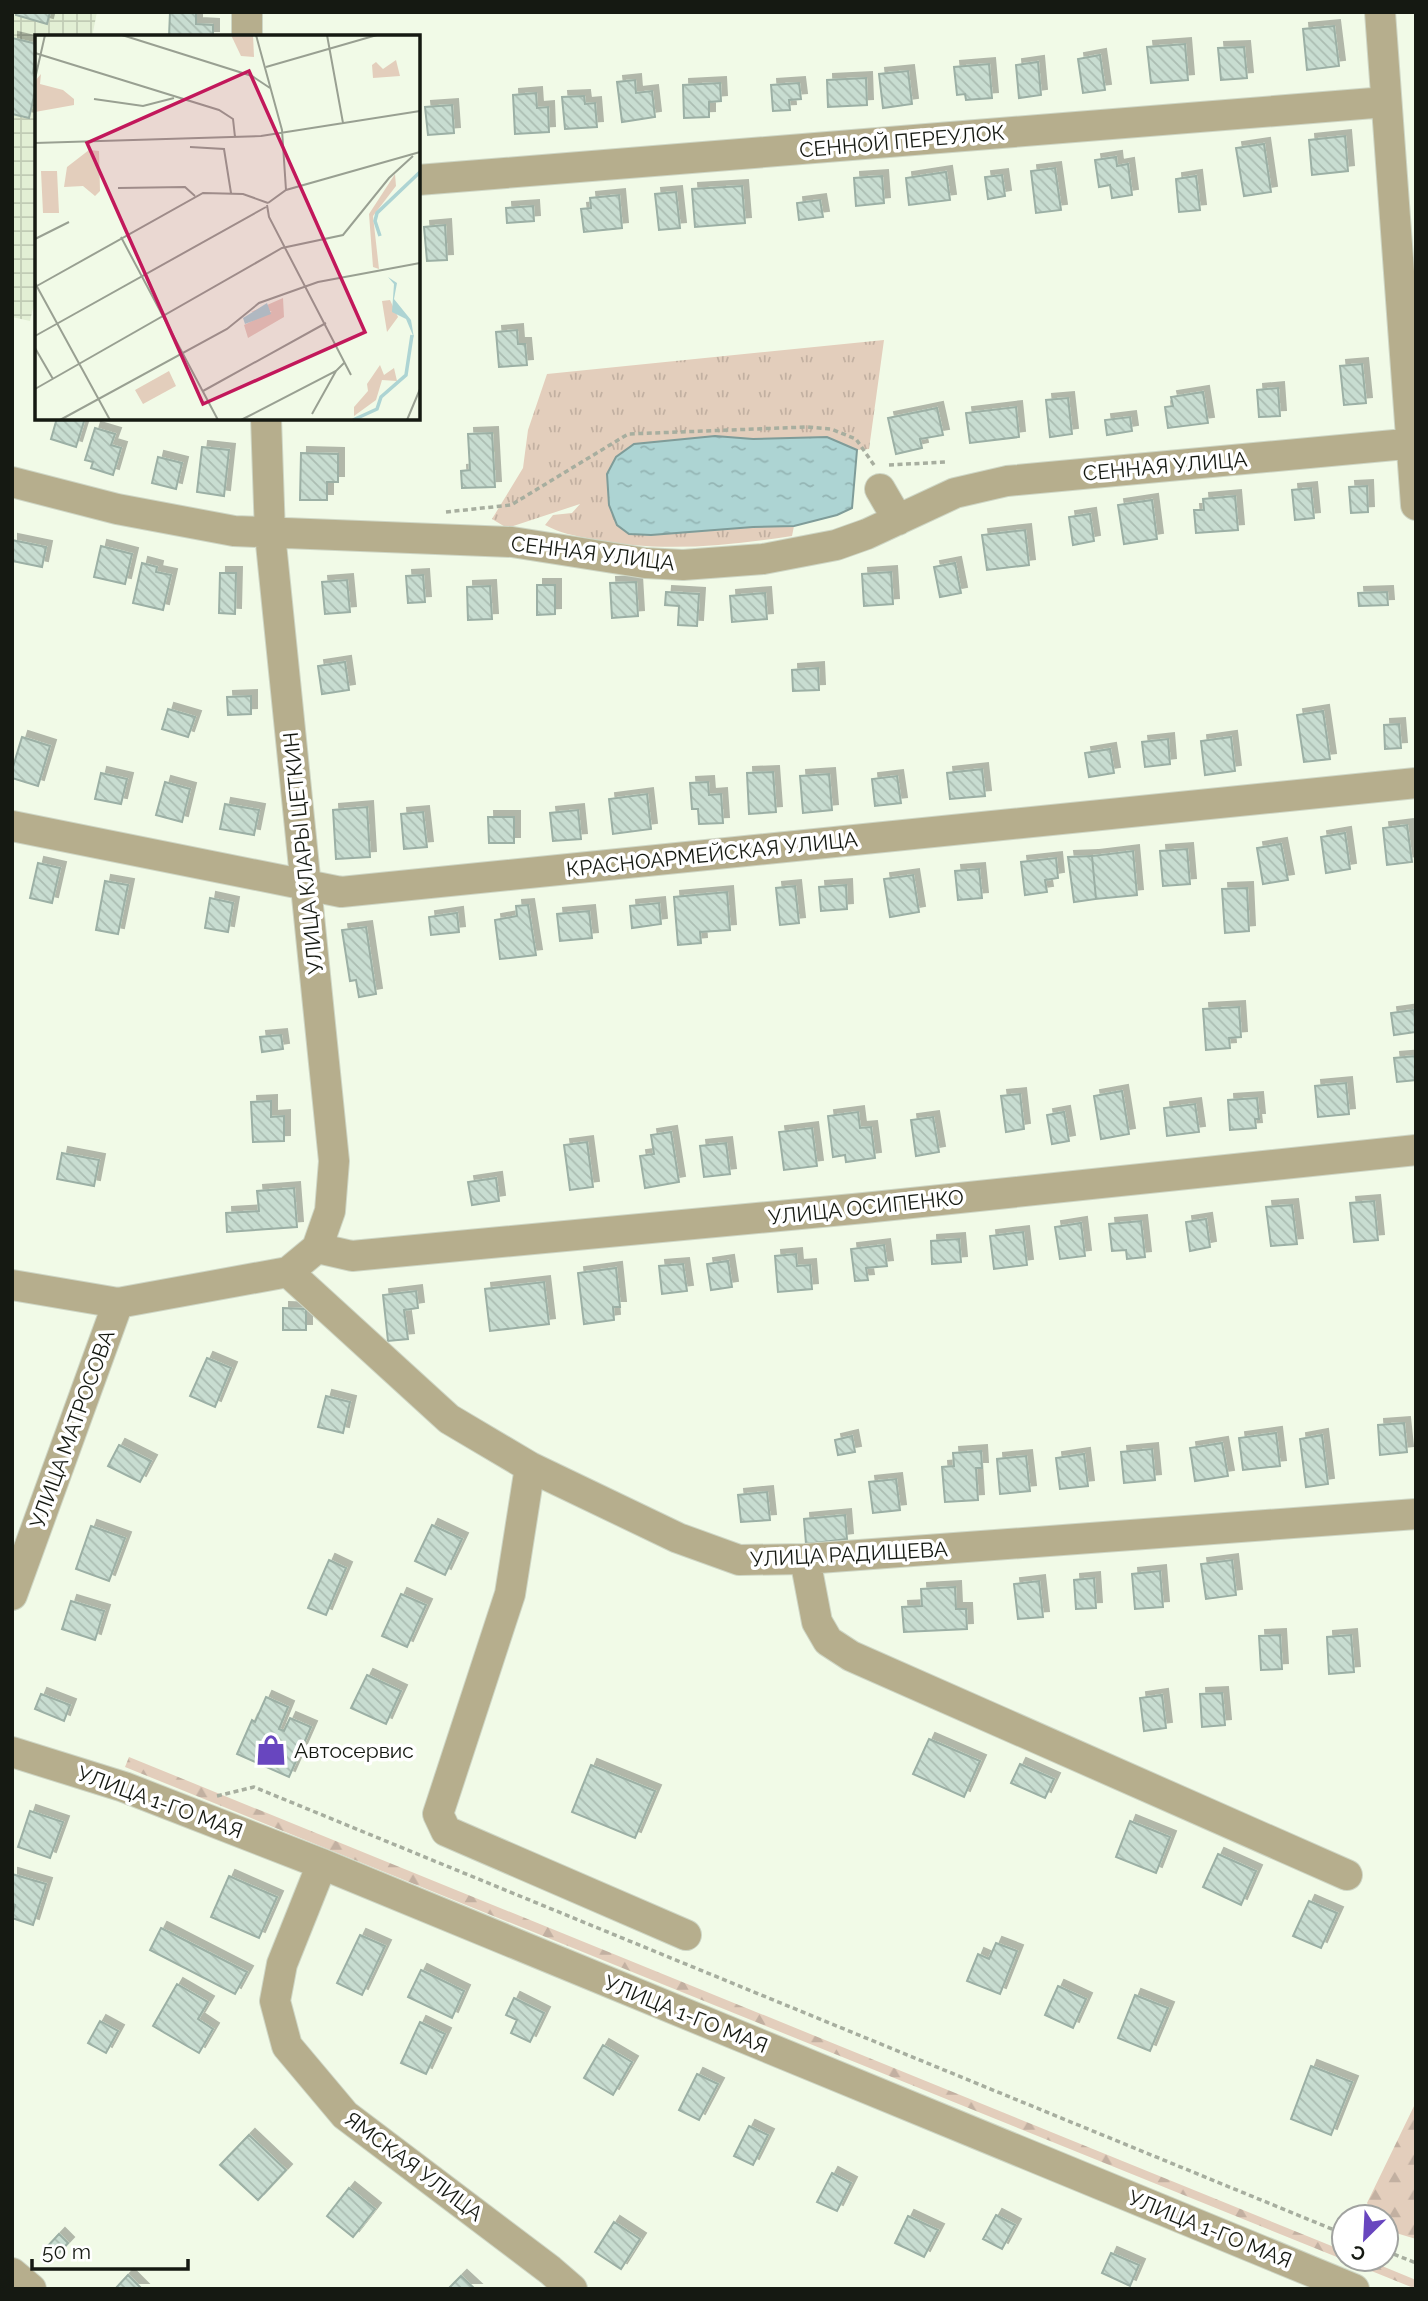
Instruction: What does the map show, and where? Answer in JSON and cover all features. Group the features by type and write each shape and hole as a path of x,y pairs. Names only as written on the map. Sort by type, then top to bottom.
{"street":[{"path":"247,12 247,35"},
{"path":"1380,12 1414,443 1416,505"},
{"name":"СЕННОЙ ПЕРЕУЛОК","path":"420,180 1386,102"},
{"name":"УЛИЦА КЛАРЫ ЦЕТКИН","path":"266,420 271,534 334,1161 330,1211 317,1248"},
{"name":"СЕННАЯ УЛИЦА","path":"12,482 188,524 271,534 501,541 645,563 720,564 801,553 836,545 955,493 1007,481 1414,443"},
{"path":"880,473 898,520"},
{"name":"КРАСНОАРМЕЙСКАЯ УЛИЦА","path":"12,826 341,892 1416,783"},
{"name":"УЛИЦА ОСИПЕНКО","path":"317,1248 352,1256 366,1255 864,1208 1416,1150"},
{"path":"12,1285 118,1303 288,1272 317,1248"},
{"name":"УЛИЦА РАДИЩЕВА","path":"288,1272 449,1419 530,1467 678,1538 739,1560 805,1559 1416,1514"},
{"name":"УЛИЦА МАТРОСОВА","path":"12,1595 118,1303"},
{"path":"530,1467 510,1594 438,1814 446,1831 686,1935"},
{"path":"805,1559 817,1622 828,1640 851,1656 1347,1875"},
{"name":"УЛИЦА 1-ГО МАЯ","path":"12,1752 124,1787 322,1864 1354,2289"},
{"name":"ЯМСКАЯ УЛИЦА","path":"322,1864 282,1964 277,1989 275,2001 288,2046 345,2115 540,2261 572,2289"},
{"path":"12,2273 31,2289"}],"path":[{"path":"435,514 511,505 628,434 807,427 831,429 856,439 880,473 946,462"},
{"path":"216,1796 254,1787 1330,2228"}],"shaded area":[{"path":"12,12 97,12 92,35 35,35 35,300 30,321 12,317"}],"green space":[{"path":"884,340 869,449 857,450 827,437 753,439 715,436 691,440 607,474 609,505 617,525 651,535 794,526 792,536 717,545 642,546 580,537 545,525 553,515 572,513 580,504 507,528 492,519 523,468 528,430 547,374"},
{"path":"129,1757 1330,2245 1330,2254 125,1767"},
{"path":"1416,2102 1416,2239 1400,2234 1400,2203 1367,2203"},
{"path":"1376,2273 1399,2273 1416,2280 1416,2289"}],"water":[{"path":"715,436 753,439 827,437 857,450 852,508 837,515 794,526 651,535 629,534 617,525 609,505 607,474 616,457 634,444"}],"building":[{"path":"16,12 50,12 47,24 16,15"},
{"path":"170,12 196,12 196,24 213,25 213,35 169,35"},
{"path":"1334,26 1339,66 1307,70 1303,29"},
{"path":"12,38 35,44 35,92 29,118 12,114"},
{"path":"1185,44 1188,80 1151,83 1147,47"},
{"path":"1244,47 1247,78 1221,80 1218,48"},
{"path":"1100,55 1105,90 1083,93 1078,59"},
{"path":"1038,62 1041,95 1019,98 1016,65"},
{"path":"989,64 992,98 966,100 965,94 957,95 954,67"},
{"path":"908,71 912,104 883,108 879,74"},
{"path":"866,78 867,105 828,107 827,80"},
{"path":"635,80 636,93 652,91 655,117 622,122 617,82"},
{"path":"720,83 721,101 709,102 709,117 684,118 683,85"},
{"path":"799,83 801,99 789,100 790,110 773,111 771,85"},
{"path":"536,93 537,108 548,107 549,132 515,134 513,95"},
{"path":"584,96 585,104 595,103 597,127 565,129 562,97"},
{"path":"452,105 454,133 428,135 425,107"},
{"path":"1345,136 1348,171 1312,175 1309,140"},
{"path":"1264,144 1271,192 1244,196 1236,148"},
{"path":"1116,157 1117,166 1128,164 1132,195 1112,198 1110,185 1099,187 1095,160"},
{"path":"1055,168 1061,210 1036,213 1031,171"},
{"path":"946,172 950,200 909,205 906,178"},
{"path":"1002,175 1005,196 988,199 985,177"},
{"path":"882,176 884,203 856,206 854,178"},
{"path":"1196,176 1200,210 1179,212 1176,179"},
{"path":"742,186 745,223 695,227 692,189"},
{"path":"676,192 680,228 659,230 655,194"},
{"path":"619,195 622,228 584,232 581,209 591,208 590,198"},
{"path":"820,200 823,217 799,220 797,203"},
{"path":"533,206 534,221 507,223 506,208"},
{"path":"445,225 447,260 427,261 424,227"},
{"path":"517,330 518,344 525,344 527,365 499,367 496,332"},
{"path":"1362,364 1366,403 1344,405 1340,366"},
{"path":"1278,388 1280,416 1259,417 1257,390"},
{"path":"1203,392 1208,423 1168,428 1165,407 1173,406 1171,397"},
{"path":"1068,398 1072,434 1050,437 1046,400"},
{"path":"1016,407 1019,437 970,443 966,413"},
{"path":"937,408 943,435 920,439 922,448 896,454 888,418"},
{"path":"1130,417 1132,431 1107,435 1105,420"},
{"path":"56,420 84,420 76,447 51,439"},
{"path":"95,428 115,434 111,445 121,448 113,475 91,468 93,462 85,460"},
{"path":"492,433 495,487 462,488 461,471 470,470 468,434"},
{"path":"202,447 229,450 224,496 197,492"},
{"path":"301,453 338,454 338,482 327,482 327,500 300,500"},
{"path":"158,457 182,463 176,489 152,483"},
{"path":"1367,486 1368,512 1351,513 1349,487"},
{"path":"1311,488 1314,518 1295,520 1292,490"},
{"path":"1235,496 1238,530 1196,533 1194,510 1204,510 1203,499"},
{"path":"1152,500 1157,539 1124,544 1118,505"},
{"path":"1090,514 1094,541 1073,545 1069,517"},
{"path":"1025,530 1029,565 987,570 982,535"},
{"path":"12,540 46,547 42,567 12,561"},
{"path":"101,546 132,554 125,584 94,577"},
{"path":"142,563 157,567 156,572 171,575 163,610 133,603"},
{"path":"955,563 961,593 940,597 934,567"},
{"path":"891,572 893,604 864,606 862,574"},
{"path":"220,573 236,573 235,614 219,613"},
{"path":"423,575 425,602 408,603 406,576"},
{"path":"347,580 350,612 325,614 322,582"},
{"path":"636,582 638,616 612,618 610,583"},
{"path":"537,585 555,585 555,614 537,615"},
{"path":"490,586 492,619 468,620 467,587"},
{"path":"666,592 699,594 697,626 678,625 679,606 665,605"},
{"path":"1387,592 1388,605 1359,606 1358,593"},
{"path":"765,593 767,619 732,622 730,596"},
{"path":"345,662 349,690 322,694 318,666"},
{"path":"818,668 819,690 793,691 792,670"},
{"path":"251,696 251,714 228,715 227,697"},
{"path":"168,709 195,717 188,737 162,729"},
{"path":"1323,711 1330,759 1304,762 1297,715"},
{"path":"1399,724 1401,748 1385,749 1384,725"},
{"path":"22,737 50,746 38,786 12,778"},
{"path":"1231,737 1235,771 1205,775 1201,741"},
{"path":"1168,739 1170,764 1145,767 1142,742"},
{"path":"1110,749 1114,773 1089,777 1085,753"},
{"path":"982,769 985,796 950,799 947,773"},
{"path":"773,772 776,812 749,814 747,773"},
{"path":"101,773 127,779 121,804 95,799"},
{"path":"829,774 832,810 803,813 800,776"},
{"path":"897,776 901,803 875,806 872,779"},
{"path":"165,782 190,789 182,822 156,815"},
{"path":"708,782 709,795 721,794 723,823 699,824 698,809 692,809 690,783"},
{"path":"647,794 651,829 613,834 609,799"},
{"path":"225,804 259,810 254,835 220,829"},
{"path":"367,807 370,857 336,859 333,810"},
{"path":"578,810 581,839 553,841 550,813"},
{"path":"423,812 427,847 404,849 401,814"},
{"path":"488,817 514,817 514,843 489,843"},
{"path":"1407,825 1412,862 1387,865 1383,828"},
{"path":"1345,833 1350,869 1326,873 1321,837"},
{"path":"1281,844 1288,880 1263,884 1257,848"},
{"path":"1187,849 1190,884 1163,886 1160,851"},
{"path":"1133,851 1137,895 1096,899 1092,856"},
{"path":"1092,856 1096,899 1074,902 1068,857"},
{"path":"1056,858 1058,878 1045,880 1047,892 1025,895 1021,862"},
{"path":"38,863 60,868 52,903 30,898"},
{"path":"979,869 982,898 958,900 955,871"},
{"path":"913,875 919,912 890,917 884,879"},
{"path":"105,881 128,885 118,934 96,930"},
{"path":"846,885 847,909 821,911 819,887"},
{"path":"795,886 799,923 780,925 776,888"},
{"path":"1247,888 1249,931 1225,933 1222,889"},
{"path":"727,892 730,930 700,932 701,943 678,945 674,897"},
{"path":"210,898 233,903 228,932 205,928"},
{"path":"659,903 661,924 632,928 630,906"},
{"path":"528,905 536,955 500,959 495,920 517,916 516,906"},
{"path":"589,911 592,938 560,941 557,914"},
{"path":"457,913 459,932 431,935 429,917"},
{"path":"366,927 376,994 359,997 356,980 350,981 342,930"},
{"path":"1239,1007 1241,1037 1229,1038 1230,1048 1206,1050 1203,1009"},
{"path":"1414,1010 1416,1032 1394,1035 1391,1013"},
{"path":"281,1035 283,1049 262,1052 260,1037"},
{"path":"1416,1056 1416,1080 1397,1082 1394,1058"},
{"path":"1346,1083 1349,1114 1318,1117 1315,1086"},
{"path":"1122,1091 1129,1134 1101,1139 1094,1096"},
{"path":"1020,1094 1024,1129 1006,1132 1001,1096"},
{"path":"1257,1098 1259,1119 1255,1119 1256,1128 1230,1130 1228,1100"},
{"path":"271,1101 271,1117 284,1116 284,1141 253,1142 251,1102"},
{"path":"1195,1104 1199,1132 1167,1136 1164,1108"},
{"path":"858,1112 860,1128 871,1127 875,1158 846,1162 845,1155 833,1157 828,1116"},
{"path":"1064,1112 1069,1141 1052,1144 1047,1115"},
{"path":"933,1117 939,1152 916,1156 911,1120"},
{"path":"812,1128 817,1166 784,1170 779,1132"},
{"path":"671,1132 679,1182 645,1188 640,1156 654,1154 651,1135"},
{"path":"587,1142 593,1187 570,1190 564,1145"},
{"path":"726,1143 730,1174 704,1177 700,1146"},
{"path":"62,1153 99,1160 94,1186 57,1179"},
{"path":"496,1178 499,1201 472,1205 468,1182"},
{"path":"294,1188 297,1227 227,1232 226,1213 259,1211 257,1191"},
{"path":"1374,1201 1378,1240 1354,1242 1350,1203"},
{"path":"1292,1205 1297,1244 1271,1246 1266,1207"},
{"path":"1206,1219 1210,1247 1190,1251 1186,1222"},
{"path":"1141,1221 1145,1257 1127,1259 1126,1250 1112,1251 1109,1224"},
{"path":"1081,1223 1085,1256 1060,1259 1055,1227"},
{"path":"1023,1232 1027,1265 994,1269 990,1236"},
{"path":"959,1239 961,1262 932,1264 931,1241"},
{"path":"884,1245 887,1266 866,1268 868,1280 855,1281 851,1249"},
{"path":"796,1254 797,1266 810,1265 812,1289 778,1292 775,1256"},
{"path":"728,1261 732,1287 711,1290 707,1264"},
{"path":"683,1264 687,1291 662,1294 659,1266"},
{"path":"616,1268 620,1307 613,1307 614,1320 584,1324 578,1273"},
{"path":"544,1282 549,1324 490,1331 485,1289"},
{"path":"416,1291 418,1308 404,1310 408,1339 388,1341 383,1295"},
{"path":"283,1308 306,1309 306,1330 283,1330"},
{"path":"207,1358 231,1368 215,1407 190,1396"},
{"path":"326,1396 350,1402 343,1433 318,1427"},
{"path":"1404,1423 1407,1452 1380,1455 1378,1425"},
{"path":"1276,1433 1280,1466 1243,1470 1239,1438"},
{"path":"1322,1435 1328,1484 1306,1487 1300,1439"},
{"path":"852,1436 855,1452 838,1455 835,1440"},
{"path":"1222,1443 1228,1476 1195,1481 1190,1448"},
{"path":"119,1445 151,1461 140,1482 108,1466"},
{"path":"1152,1449 1155,1480 1124,1483 1121,1452"},
{"path":"981,1451 982,1468 976,1468 978,1500 945,1502 942,1467 954,1466 953,1453"},
{"path":"1084,1454 1088,1486 1060,1489 1056,1458"},
{"path":"1026,1456 1030,1491 1000,1494 997,1459"},
{"path":"896,1479 900,1510 873,1513 869,1482"},
{"path":"767,1492 770,1520 741,1522 738,1495"},
{"path":"845,1515 847,1539 806,1544 804,1519"},
{"path":"432,1525 462,1539 445,1575 415,1561"},
{"path":"91,1526 125,1538 109,1581 76,1569"},
{"path":"329,1560 346,1568 326,1615 308,1608"},
{"path":"1232,1560 1236,1595 1206,1599 1201,1564"},
{"path":"1160,1571 1163,1607 1135,1609 1132,1574"},
{"path":"1094,1578 1096,1608 1076,1609 1074,1580"},
{"path":"1039,1581 1043,1617 1018,1619 1014,1584"},
{"path":"955,1587 956,1609 966,1609 967,1629 904,1632 902,1607 922,1606 921,1589"},
{"path":"401,1594 426,1605 407,1647 382,1636"},
{"path":"71,1601 104,1611 95,1640 62,1629"},
{"path":"1280,1635 1282,1669 1261,1670 1259,1636"},
{"path":"1351,1635 1354,1672 1329,1674 1327,1637"},
{"path":"367,1675 401,1691 386,1724 351,1708"},
{"path":"1222,1693 1225,1725 1202,1727 1200,1694"},
{"path":"41,1694 70,1705 64,1721 35,1709"},
{"path":"1162,1695 1166,1728 1144,1731 1140,1698"},
{"path":"266,1697 288,1707 279,1729 284,1731 290,1718 311,1727 289,1777 237,1754"},
{"path":"929,1739 980,1761 964,1797 913,1774"},
{"path":"1020,1764 1054,1779 1045,1798 1011,1783"},
{"path":"591,1765 655,1791 635,1838 572,1812"},
{"path":"30,1811 63,1822 50,1858 18,1847"},
{"path":"1130,1821 1170,1837 1156,1873 1116,1857"},
{"path":"1218,1854 1256,1871 1241,1905 1203,1887"},
{"path":"12,1874 46,1884 33,1925 12,1918 15,1905 12,1904"},
{"path":"229,1876 277,1897 259,1938 211,1917"},
{"path":"1309,1901 1337,1913 1321,1948 1293,1936"},
{"path":"161,1928 247,1972 235,1994 150,1950"},
{"path":"360,1935 385,1946 362,1995 337,1983"},
{"path":"996,1943 1017,1951 1000,1994 967,1981 978,1954 989,1959"},
{"path":"421,1970 464,1991 452,2018 408,1997"},
{"path":"177,1984 208,2002 198,2019 213,2029 199,2053 153,2026"},
{"path":"1058,1986 1086,1999 1073,2028 1045,2015"},
{"path":"1135,1995 1168,2008 1150,2051 1118,2038"},
{"path":"514,1998 544,2013 530,2042 511,2033 517,2020 506,2015"},
{"path":"100,2021 118,2031 106,2053 88,2043"},
{"path":"420,2022 445,2034 426,2074 401,2063"},
{"path":"603,2045 632,2062 613,2095 584,2078"},
{"path":"1311,2066 1352,2082 1331,2135 1291,2119"},
{"path":"697,2074 718,2084 699,2120 679,2110"},
{"path":"749,2126 768,2135 753,2165 734,2156"},
{"path":"249,2135 286,2170 258,2200 220,2165"},
{"path":"832,2173 851,2183 837,2211 817,2202"},
{"path":"349,2188 375,2209 353,2237 327,2216"},
{"path":"996,2215 1015,2225 1002,2249 983,2239"},
{"path":"908,2216 938,2230 924,2257 895,2243"},
{"path":"614,2222 640,2239 621,2269 595,2252"},
{"path":"59,2234 68,2243 54,2258 45,2249"},
{"path":"1111,2253 1139,2265 1130,2286 1102,2273"},
{"path":"128,2275 142,2289 115,2289"},
{"path":"461,2276 475,2289 448,2289"}],"place":[{"name":"Автосервис","path":"271,1750"}]}
